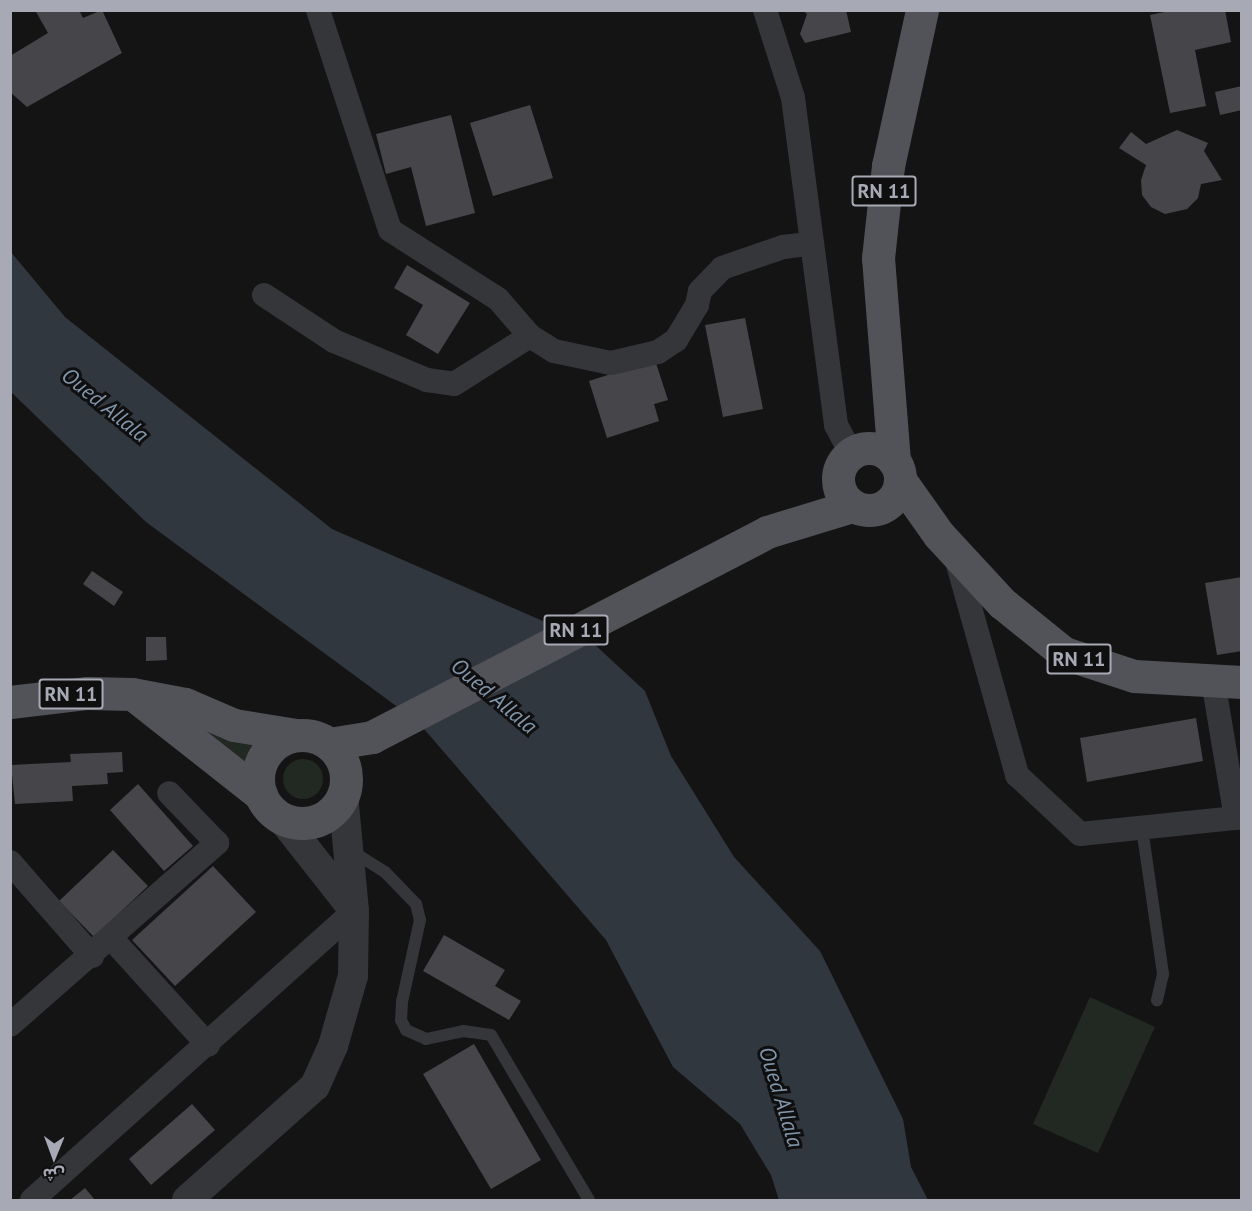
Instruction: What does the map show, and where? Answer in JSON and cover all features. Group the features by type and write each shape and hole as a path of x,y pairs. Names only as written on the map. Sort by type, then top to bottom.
{"main road":[{"name":"RN 11","path":"886,375 878,303 882,208 905,76 922,10"},
{"path":"860,508 842,496 850,457 878,415 886,375"},
{"path":"767,532 894,498 897,471 886,375"},
{"path":"850,457 875,449 897,471"},
{"name":"RN 11","path":"329,744 358,741 386,731 767,532 850,457"},
{"name":"RN 11","path":"897,471 954,552 1034,632 1064,653 1134,676 1227,681"},
{"name":"RN 11","path":"860,508 954,552"},
{"name":"RN 11","path":"10,702 87,693 132,694 185,704 234,725 296,735"},
{"name":"RN 11","path":"132,694 261,795"},
{"path":"344,790 343,762 329,744 296,735 275,744 261,761 261,795 284,820 318,819 344,790 363,752 386,731"}],"street":[{"path":"318,10 390,230 498,299 530,336 554,351 611,363 658,352 676,340 697,305 700,291 722,268 783,247 809,244"},
{"path":"765,10 793,98 809,244 836,425 850,457"},
{"path":"264,295 334,341 427,380 454,384 530,336"},
{"path":"954,552 1017,775 1080,834 1236,818 1227,681"},
{"path":"187,1200 315,1086 333,1046 353,976 354,911 346,848 344,790"},
{"path":"10,1025 112,939 217,843 170,793"},
{"path":"284,820 322,864 354,911"},
{"path":"10,862 92,956"},
{"path":"32,1200 208,1045 354,911"},
{"path":"112,939 208,1045"}],"lane":[{"path":"1142,828 1163,974 1157,1000"},
{"path":"346,848 385,872 416,904 420,920 402,1002 401,1020 406,1030 426,1039 463,1031 491,1035 589,1200"}],"shaded area":[{"path":"164,709 261,745 247,771"},
{"path":"303,759 311,760 317,765 322,771 322,787 317,793 311,798 303,799 295,798 289,793 284,787 283,779 284,771 289,765 295,760"},
{"path":"1090,997 1155,1027 1098,1153 1033,1124"}],"water":[{"name":"Oued Allala","path":"10,251 65,317 332,529 593,643 645,691 671,756 734,857 820,951 903,1119 911,1167 928,1200 779,1200 771,1175 740,1124 673,1067 606,940 418,722 146,522 11,392"}],"building":[{"path":"35,10 79,10 83,18 102,10 122,53 27,107 10,92 10,56 48,33"},
{"path":"802,10 846,10 851,32 805,43 800,34 807,14"},
{"path":"1174,10 1225,10 1231,42 1195,50 1206,106 1170,113 1150,15"},
{"path":"1242,86 1242,110 1220,115 1215,92"},
{"path":"530,105 553,178 493,196 470,123"},
{"path":"451,115 475,213 426,226 411,167 386,174 376,134"},
{"path":"1177,130 1208,143 1204,151 1222,180 1201,184 1198,198 1187,209 1165,214 1151,207 1142,195 1141,180 1146,165 1119,148 1131,132 1146,144"},
{"path":"407,265 470,303 438,354 406,335 423,305 394,288"},
{"path":"745,318 763,409 723,417 705,325"},
{"path":"655,360 668,400 654,404 659,421 607,438 589,381"},
{"path":"92,571 123,592 114,606 83,584"},
{"path":"1242,577 1242,651 1217,655 1205,583"},
{"path":"146,637 166,637 167,660 146,661"},
{"path":"1196,718 1203,761 1087,782 1080,738"},
{"path":"122,752 123,772 107,773 108,784 72,786 73,801 15,804 11,765 71,762 70,754"},
{"path":"138,784 193,846 164,871 110,810"},
{"path":"113,850 148,886 94,937 59,901"},
{"path":"213,866 256,912 175,986 132,940"},
{"path":"444,935 505,970 495,986 521,1001 509,1020 423,971"},
{"path":"474,1044 541,1160 491,1189 423,1074"},
{"path":"192,1104 215,1130 151,1185 129,1159"},
{"path":"85,1188 95,1200 70,1200"}]}
